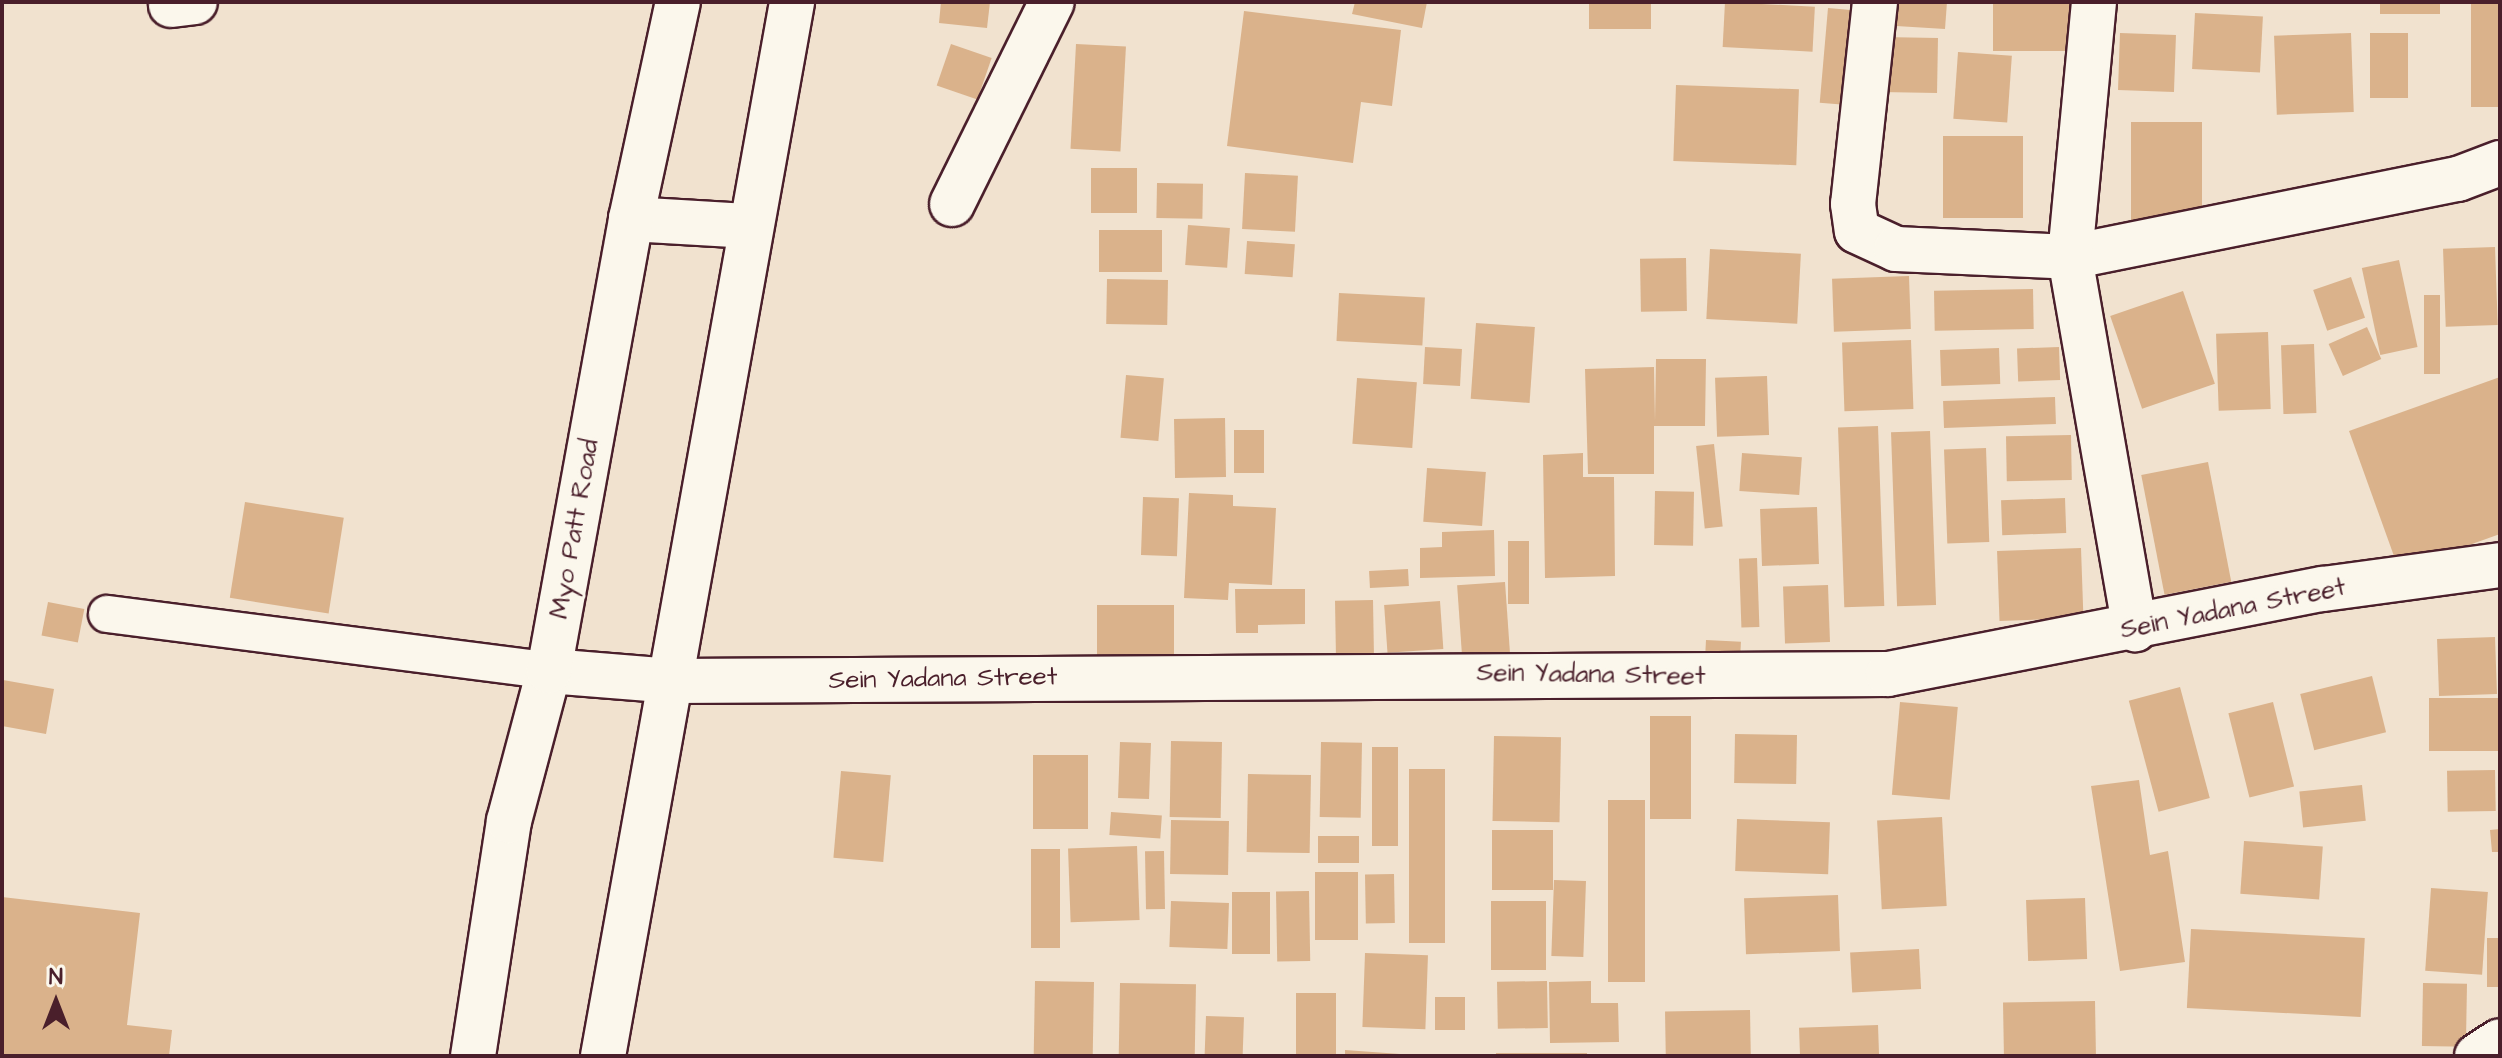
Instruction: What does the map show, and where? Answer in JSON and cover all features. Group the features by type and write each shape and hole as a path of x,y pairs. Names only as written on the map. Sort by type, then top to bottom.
{"street":[{"name":"Myo Patt Road","path":"473,1056 509,821 549,671 631,219 678,2"},
{"path":"603,1056 792,2"},
{"path":"952,204 1052,2"},
{"path":"1875,2 1853,204 1857,231 1896,249 2070,257 2458,179 2500,163"},
{"path":"2094,2 2070,257 2135,629"},
{"path":"631,219 750,226"},
{"name":"Sein Yadana Street","path":"549,671 672,681 1888,674 2135,629 2323,589 2500,565"},
{"path":"2477,1056 2500,1041"}],"lane":[{"path":"107,614 549,671"}],"building":[{"path":"941,2 990,2 987,28 939,23"},
{"path":"1355,2 1427,2 1422,28 1352,14"},
{"path":"1589,2 1651,2 1651,29 1589,29"},
{"path":"1725,2 1815,7 1813,52 1723,47"},
{"path":"1882,2 1947,2 1945,29 1880,25"},
{"path":"1993,2 2075,2 2075,51 1993,51"},
{"path":"2380,2 2440,2 2440,14 2380,14"},
{"path":"2471,2 2500,2 2500,107 2471,107"},
{"path":"1828,8 1865,11 1857,106 1820,103"},
{"path":"1244,11 1401,30 1392,106 1361,102 1353,163 1227,146"},
{"path":"2195,13 2263,17 2260,72 2192,69"},
{"path":"2120,33 2176,35 2174,92 2118,90"},
{"path":"2351,33 2354,112 2277,115 2274,36"},
{"path":"2370,33 2408,33 2408,98 2370,98"},
{"path":"1882,37 1938,38 1937,93 1881,92"},
{"path":"951,44 992,58 977,100 937,86"},
{"path":"1076,44 1126,47 1120,151 1071,149"},
{"path":"1958,52 2012,56 2007,123 1953,119"},
{"path":"1676,85 1799,89 1796,165 1673,161"},
{"path":"2131,122 2202,122 2202,223 2131,223"},
{"path":"1943,136 2023,136 2023,218 1943,218"},
{"path":"1091,168 1137,168 1137,213 1091,213"},
{"path":"1245,173 1298,176 1295,232 1242,229"},
{"path":"1157,183 1203,184 1202,219 1156,218"},
{"path":"1188,225 1230,228 1227,268 1185,265"},
{"path":"1099,230 1162,230 1162,272 1099,272"},
{"path":"1247,241 1295,244 1293,277 1245,274"},
{"path":"2495,247 2498,325 2446,327 2443,249"},
{"path":"1710,249 1801,254 1797,324 1706,319"},
{"path":"1686,258 1687,311 1641,312 1640,259"},
{"path":"2399,260 2418,347 2380,355 2362,268"},
{"path":"1909,276 1911,329 1834,332 1832,279"},
{"path":"2351,277 2365,318 2327,331 2313,290"},
{"path":"1107,279 1168,280 1167,325 1106,324"},
{"path":"2033,289 2034,329 1935,331 1934,291"},
{"path":"2183,291 2215,384 2142,409 2110,316"},
{"path":"1339,293 1425,298 1422,345 1336,341"},
{"path":"2424,295 2440,295 2440,374 2424,374"},
{"path":"1476,323 1535,327 1530,403 1471,399"},
{"path":"2367,327 2381,359 2343,376 2329,344"},
{"path":"2268,332 2271,409 2219,411 2216,334"},
{"path":"1911,340 1913,409 1844,411 1842,342"},
{"path":"2314,344 2316,413 2283,414 2281,345"},
{"path":"1425,347 1462,349 1460,386 1423,384"},
{"path":"2059,347 2060,380 2018,381 2017,348"},
{"path":"1999,348 2000,384 1941,386 1940,350"},
{"path":"1656,359 1706,359 1705,426 1654,426 1654,474 1588,474 1585,369 1654,367 1655,421"},
{"path":"1126,375 1164,378 1158,441 1121,438"},
{"path":"1767,376 1769,435 1717,437 1715,378"},
{"path":"2500,377 2500,534 2399,570 2349,431"},
{"path":"1357,378 1417,382 1412,448 1352,444"},
{"path":"2055,397 2056,424 1944,428 1943,401"},
{"path":"1225,418 1226,477 1175,478 1174,419"},
{"path":"1878,426 1884,606 1844,607 1838,427"},
{"path":"1234,430 1264,430 1264,473 1234,473"},
{"path":"1930,431 1936,605 1897,606 1891,432"},
{"path":"2071,435 2072,480 2007,481 2006,436"},
{"path":"1714,444 1723,527 1705,528 1696,446"},
{"path":"1986,448 1989,542 1947,543 1944,449"},
{"path":"1583,453 1583,477 1614,477 1615,576 1545,578 1543,455"},
{"path":"1742,453 1802,457 1799,495 1739,491"},
{"path":"2208,462 2231,582 2165,595 2141,475"},
{"path":"1427,468 1486,472 1482,526 1423,522"},
{"path":"1655,491 1694,492 1693,546 1654,545"},
{"path":"1189,493 1233,495 1233,506 1276,508 1272,585 1229,583 1228,600 1184,598"},
{"path":"1143,497 1179,498 1177,556 1141,555"},
{"path":"2065,498 2066,533 2002,535 2001,500"},
{"path":"245,502 344,518 329,613 230,598"},
{"path":"1817,507 1819,564 1762,566 1760,509"},
{"path":"1494,530 1495,576 1420,578 1420,548 1442,547 1442,532"},
{"path":"1508,541 1529,541 1529,604 1508,604"},
{"path":"2081,548 2083,618 1999,621 1997,551"},
{"path":"1757,558 1759,627 1741,628 1739,559"},
{"path":"1408,569 1409,586 1370,588 1369,571"},
{"path":"1505,582 1511,662 1463,665 1457,585"},
{"path":"1828,585 1830,642 1785,644 1783,587"},
{"path":"1235,589 1305,589 1305,624 1258,625 1258,633 1236,633"},
{"path":"1373,600 1374,667 1336,668 1335,601"},
{"path":"1440,601 1443,649 1387,653 1384,605"},
{"path":"48,602 84,609 78,642 42,635"},
{"path":"1097,605 1174,605 1174,661 1097,661"},
{"path":"2495,637 2497,694 2439,696 2437,639"},
{"path":"1706,640 1741,642 1740,664 1705,662"},
{"path":"2372,676 2386,732 2314,750 2300,694"},
{"path":"3,680 54,689 46,734 2,726"},
{"path":"2180,687 2210,798 2159,812 2129,701"},
{"path":"2429,698 2500,698 2500,751 2429,751"},
{"path":"1900,702 1958,707 1950,800 1892,795"},
{"path":"2273,702 2294,786 2249,798 2228,713"},
{"path":"1650,716 1691,716 1691,819 1650,819"},
{"path":"1735,734 1797,735 1796,784 1734,783"},
{"path":"1494,736 1561,737 1560,822 1493,821"},
{"path":"1171,741 1222,742 1221,818 1170,817"},
{"path":"1120,742 1151,743 1149,799 1118,798"},
{"path":"1321,742 1362,743 1361,818 1320,817"},
{"path":"1372,747 1398,747 1398,846 1372,846"},
{"path":"1033,755 1088,755 1088,829 1033,829"},
{"path":"1409,769 1445,769 1445,943 1409,943"},
{"path":"2495,770 2496,811 2448,812 2447,771"},
{"path":"841,771 891,775 883,862 833,858"},
{"path":"1248,774 1311,775 1310,853 1247,852"},
{"path":"2139,780 2150,855 2168,851 2185,962 2120,971 2091,786"},
{"path":"2362,785 2366,821 2303,827 2299,792"},
{"path":"1608,800 1645,800 1645,982 1608,982"},
{"path":"1111,812 1162,816 1160,839 1109,835"},
{"path":"1942,817 1947,906 1882,909 1877,820"},
{"path":"1737,819 1830,822 1828,874 1735,871"},
{"path":"1171,820 1229,821 1228,875 1170,874"},
{"path":"2500,829 2500,852 2492,852 2490,830"},
{"path":"1492,830 1553,830 1553,890 1492,890"},
{"path":"1318,836 1359,836 1359,863 1318,863"},
{"path":"2244,841 2323,847 2319,899 2240,894"},
{"path":"1137,846 1140,920 1071,922 1068,848"},
{"path":"1031,849 1060,849 1060,948 1031,948"},
{"path":"1145,851 1164,851 1165,909 1146,909"},
{"path":"1315,872 1358,872 1358,940 1315,940"},
{"path":"1394,874 1395,923 1366,923 1365,875"},
{"path":"1554,880 1586,881 1583,957 1551,956"},
{"path":"2431,888 2488,892 2482,975 2425,971"},
{"path":"1309,891 1310,961 1277,962 1276,892"},
{"path":"1232,892 1270,892 1270,954 1232,954"},
{"path":"1838,895 1840,951 1746,954 1744,898"},
{"path":"2,897 140,913 127,1025 172,1030 169,1056 2,1056"},
{"path":"2085,898 2087,959 2028,961 2026,900"},
{"path":"1171,901 1229,903 1227,949 1169,947"},
{"path":"1491,901 1546,901 1546,970 1491,970"},
{"path":"2191,929 2365,938 2361,1017 2187,1008"},
{"path":"2487,938 2500,938 2500,987 2487,987"},
{"path":"1919,949 1921,989 1852,993 1850,953"},
{"path":"1365,953 1428,955 1425,1029 1362,1027"},
{"path":"1035,981 1094,982 1093,1056 1034,1056"},
{"path":"1547,981 1548,1028 1498,1029 1497,982"},
{"path":"1591,981 1591,1003 1618,1003 1619,1042 1550,1043 1549,982"},
{"path":"1120,983 1196,984 1195,1056 1119,1055"},
{"path":"2423,983 2467,984 2466,1047 2422,1046"},
{"path":"1296,993 1336,993 1336,1056 1296,1056"},
{"path":"1435,997 1465,997 1465,1030 1435,1030"},
{"path":"2095,1001 2096,1056 2004,1056 2003,1003"},
{"path":"1750,1010 1751,1056 1666,1056 1665,1011"},
{"path":"1206,1016 1244,1017 1243,1056 1205,1056"},
{"path":"1878,1025 1879,1056 1800,1056 1799,1028"},
{"path":"1345,1050 1400,1054 1400,1056 1345,1056"},
{"path":"1496,1053 1587,1053 1587,1056 1496,1056"}]}
